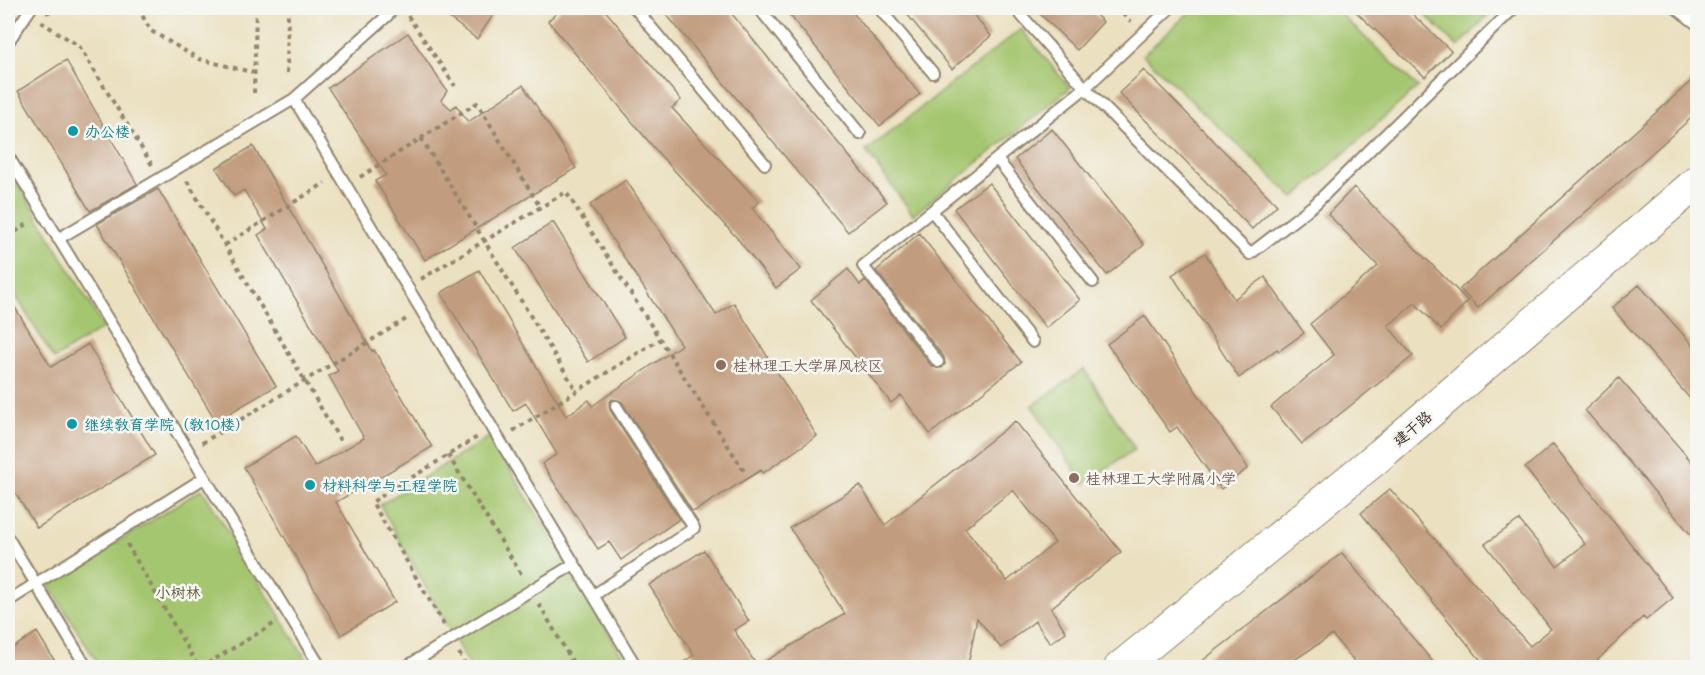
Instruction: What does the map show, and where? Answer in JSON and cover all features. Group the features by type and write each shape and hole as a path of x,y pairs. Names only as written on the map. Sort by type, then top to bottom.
{"main road":[{"name":"建干路","path":"1120,668 1380,455 1698,181"}],"lane":[{"path":"8,42 31,8"},
{"path":"58,239 294,99 387,16 393,8"},
{"path":"635,8 765,164"},
{"path":"759,8 860,134"},
{"path":"879,8 933,73"},
{"path":"1015,8 1085,88 1250,254 1315,204 1514,8"},
{"path":"938,362 863,266 1085,88 1170,8"},
{"path":"1676,8 1698,25"},
{"path":"294,99 637,668"},
{"path":"8,156 321,668"},
{"path":"997,159 1093,282"},
{"path":"932,211 1033,342"},
{"path":"594,595 694,528 616,406"},
{"path":"8,601 204,478"},
{"path":"8,538 87,668"},
{"path":"404,668 574,564"}],"path":[{"path":"45,13 59,8"},
{"path":"138,8 151,31 199,59 255,73"},
{"path":"255,93 256,8"},
{"path":"287,73 288,8"},
{"path":"403,8 456,86"},
{"path":"40,21 80,46 160,178"},
{"path":"346,186 477,103 540,207"},
{"path":"420,138 576,390"},
{"path":"180,167 341,442"},
{"path":"225,245 329,181"},
{"path":"418,281 566,192 746,474"},
{"path":"8,237 43,214"},
{"path":"188,451 421,310"},
{"path":"499,439 659,340"},
{"path":"468,668 372,502 492,428"},
{"path":"448,455 576,668"},
{"path":"119,531 200,668 288,615"}],"green space":[{"path":"1194,8 1334,8 1418,87 1294,198 1143,55"},
{"path":"1418,8 1495,8 1458,47"},
{"path":"1021,29 1070,88 913,215 866,151"},
{"path":"8,167 104,327 54,359 8,283"},
{"path":"1084,369 1135,449 1084,484 1032,406"},
{"path":"490,436 629,667 470,667 380,505"},
{"name":"小树林","path":"202,489 311,667 100,667 49,585"}],"building":[{"path":"436,8 498,8 477,39"},
{"path":"562,8 603,8 681,100 672,108 759,202 752,208 801,269 776,288 737,238 660,155 548,21"},
{"path":"661,8 727,8 887,202 848,232"},
{"path":"784,8 849,8 920,94 880,126"},
{"path":"902,8 968,8 991,36 952,69"},
{"path":"1034,8 1089,8 1103,22 1077,50"},
{"path":"1352,8 1406,8 1451,51 1425,77"},
{"path":"408,33 447,91 441,100 451,109 456,105 468,122 523,85 576,168 425,260 375,181 386,175 328,88"},
{"name":"办公楼","path":"66,60 137,184 90,211 18,91"},
{"path":"1144,70 1277,205 1252,229 1119,93"},
{"path":"1698,75 1698,112 1478,308 1460,289"},
{"path":"1052,129 1144,245 1107,275 1015,159"},
{"name":"材料科学与工程学院","path":"253,146 372,351 374,350 432,447 336,502 395,602 341,635 244,467 296,436 315,467 364,438 329,376 338,371 258,235 267,229 244,190 234,196 216,168"},
{"path":"626,180 716,315 734,303 817,436 763,473 761,470 692,511 622,402 612,399 609,403 610,410 679,519 621,560 609,542 598,549 542,464 557,454 526,403 513,411 441,293 479,270 566,416 589,400 592,406 681,345 590,205"},
{"path":"989,183 1080,300 1046,328 954,209"},
{"path":"1354,187 1468,301 1441,330 1415,303 1388,326 1413,356 1302,444 1271,407 1334,355 1310,324 1378,266 1328,214"},
{"path":"158,189 276,386 216,421 97,224"},
{"path":"553,222 625,337 588,362 515,248"},
{"path":"919,233 1021,362 930,434 901,395 891,403 811,300 848,269 860,285 865,280 932,367 942,368 945,364 944,357 876,271"},
{"path":"1205,253 1234,299 1265,277 1304,333 1279,351 1277,349 1239,378 1172,275"},
{"path":"1639,285 1698,351 1698,408 1612,308"},
{"name":"继续教育学院（教10楼）","path":"8,296 51,367 88,344 155,455 37,528 8,481"},
{"path":"1145,316 1248,468 1221,489 1177,427 1170,432 1107,344"},
{"path":"1619,378 1698,469 1698,543 1585,410"},
{"path":"1015,421 1121,552 1051,608 1066,632 1050,643 1035,621 1001,648 977,618 969,660 956,668 675,668 694,655 649,585 704,550 749,621 734,630 757,666 845,614 790,528 860,485 885,525","holes":["1013,490 1055,543 1007,581 965,528"]},
{"path":"1553,444 1673,598 1646,620 1643,617 1589,668 1487,668 1361,513 1390,489 1530,646 1551,629 1485,544 1519,520 1557,566 1585,544 1525,468"},
{"path":"1342,553 1438,668 1360,668 1332,635 1282,668 1193,668"},
{"path":"37,632 59,668 8,668 8,651"}],"place":[{"name":"办公楼","path":"73,131"},
{"name":"桂林理工大学屏风校区","path":"721,365"},
{"name":"继续教育学院（教10楼）","path":"72,424"},
{"name":"桂林理工大学附属小学","path":"1074,478"},
{"name":"材料科学与工程学院","path":"310,485"}]}
